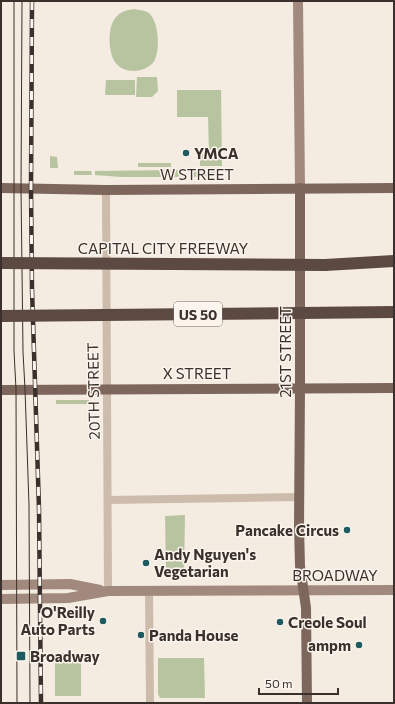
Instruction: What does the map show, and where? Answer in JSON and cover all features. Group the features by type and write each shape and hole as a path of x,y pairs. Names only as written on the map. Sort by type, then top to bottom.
{"highway":[{"name":"CAPITAL CITY FREEWAY","path":"325,265 394,261"},
{"name":"CAPITAL CITY FREEWAY","path":"1,263 394,265"},
{"name":"US 50","path":"1,316 394,312"}],"main road":[{"name":"21ST STREET","path":"298,1 300,188 300,388 298,497 300,566 306,608 306,703"},
{"name":"W STREET","path":"1,188 106,190 394,188"},
{"name":"X STREET","path":"1,390 106,388 394,388"},
{"name":"BROADWAY","path":"1,585 70,584 108,591"},
{"name":"BROADWAY","path":"1,599 68,598 108,591 394,590"}],"street":[{"name":"20TH STREET","path":"106,190 108,591"},
{"path":"108,500 298,497"},
{"path":"149,591 150,703"}],"green space":[{"path":"134,9 147,12 152,17 157,30 158,45 156,58 153,63 144,69 134,71 123,69 115,62 111,52 110,32 114,20 119,14 127,10"},
{"path":"137,77 157,77 158,91 152,97 136,97"},
{"path":"106,80 135,80 135,95 105,95"},
{"path":"177,90 221,90 222,166 200,166 200,153 209,153 208,117 177,117"},
{"path":"50,156 57,157 58,168 50,168"},
{"path":"138,163 171,163 171,167 138,167"},
{"path":"179,170 179,177 121,177 95,175 95,171"},
{"path":"220,170 216,176 190,177 190,171"},
{"path":"74,171 91,171 92,175 74,175"},
{"path":"56,400 89,400 89,404 56,404"},
{"path":"185,515 184,572 166,572 165,516"},
{"path":"55,653 81,653 81,696 55,696"},
{"path":"158,658 204,658 205,698 160,698 158,694"}],"tram line":[{"path":"14,1 14,351 16,389 17,703"},
{"path":"22,1 21,189 23,352 29,505 30,703"}],"railway":[{"path":"32,1 32,289 39,509 41,703"}],"place":[{"name":"YMCA","path":"186,153"},
{"name":"Pancake Circus","path":"347,530"},
{"name":"Andy Nguyen's Vegetarian","path":"146,563"},
{"name":"O'Reilly Auto Parts","path":"103,621"},
{"name":"Creole Soul","path":"280,622"},
{"name":"Panda House","path":"141,635"},
{"name":"ampm","path":"359,645"},
{"name":"Broadway","path":"21,656"}]}
